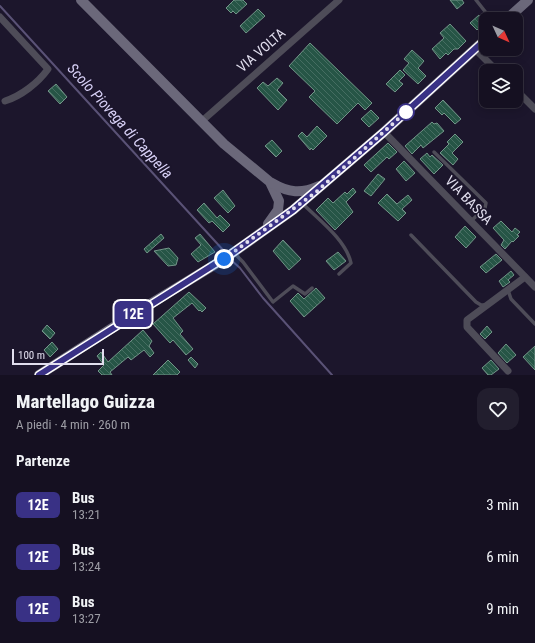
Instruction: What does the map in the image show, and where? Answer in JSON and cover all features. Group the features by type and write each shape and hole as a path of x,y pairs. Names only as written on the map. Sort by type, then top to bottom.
{"main road":[{"path":"81,0 224,144 270,182 286,191 293,199 293,210"},
{"path":"515,12 528,0"},
{"path":"39,375 233,253 293,210 328,182 479,45"},
{"path":"270,182 286,208 293,210"},
{"path":"286,191 307,191 328,182"},
{"path":"259,235 275,215 280,200"}],"street":[{"name":"VIA VOLTA","path":"202,122 339,0"},
{"path":"0,17 48,69 44,75 22,93 5,101"},
{"path":"474,49 489,64"},
{"path":"523,97 535,109"},
{"name":"VIA BASSA","path":"384,132 535,286"},
{"path":"508,371 467,327 467,320 525,277"}],"lane":[{"path":"476,0 485,12"},
{"path":"434,152 486,203 485,208 471,221"},
{"path":"302,203 337,239 350,257 352,263 339,274"},
{"path":"411,235 476,302 481,305 490,303"},
{"path":"233,253 243,262 273,302 293,286 305,294 312,288"},
{"path":"509,289 508,293 511,299 535,324"}],"building":[{"path":"234,0 243,0 247,4 236,14 233,11 231,13 226,8"},
{"path":"450,0 462,0 464,3 457,9"},
{"path":"258,9 265,16 246,33 240,26"},
{"path":"479,15 479,28 477,30 470,23"},
{"path":"450,24 466,41 458,49 454,49 448,55 446,53 440,59 432,49 444,38 440,33"},
{"path":"310,43 372,103 365,110 358,103 337,124 309,97 315,91 289,66"},
{"path":"412,50 424,61 418,68 426,76 418,84 403,70 409,63 404,59"},
{"path":"400,70 405,75 399,81 403,84 395,92 386,84"},
{"path":"277,78 283,83 277,90 287,100 278,110 257,88 263,82 268,86"},
{"path":"56,84 67,97 60,104 48,91"},
{"path":"443,100 461,119 455,124 444,113 442,115 435,108"},
{"path":"371,110 379,118 369,127 361,119"},
{"path":"432,122 434,124 437,123 444,131 423,148 421,145 412,154 405,146"},
{"path":"317,126 327,136 313,150 311,148 310,150 298,136 302,132 307,137"},
{"path":"455,134 463,142 452,153 458,159 453,165 440,153 449,144 447,142"},
{"path":"272,140 282,151 276,157 265,146"},
{"path":"388,143 397,152 389,159 387,157 371,172 364,165"},
{"path":"427,153 430,157 432,155 443,165 434,174 420,159"},
{"path":"404,161 415,173 406,181 396,169"},
{"path":"378,174 385,179 371,196 364,191"},
{"path":"353,188 356,192 346,202 353,212 335,230 316,210 328,198 333,203 345,192 347,194"},
{"path":"223,190 235,206 228,213 214,198"},
{"path":"387,194 397,204 408,195 412,200 402,209 406,213 398,221 378,203"},
{"path":"204,203 217,218 220,215 230,225 223,232 212,221 209,223 197,210"},
{"path":"501,221 512,232 515,228 520,232 517,235 519,236 505,249 501,245 504,240 493,228"},
{"path":"465,226 476,237 466,248 455,237"},
{"path":"161,234 164,238 147,253 144,249"},
{"path":"200,234 215,252 198,262 191,254 201,245 195,238"},
{"path":"283,240 301,259 289,270 273,251"},
{"path":"169,248 178,258 176,265 168,266 154,251"},
{"path":"338,252 346,261 334,270 326,261"},
{"path":"496,254 502,260 486,273 480,267"},
{"path":"511,271 514,275 508,280 510,282 503,287 499,281"},
{"path":"316,288 325,298 304,317 290,301 298,293 304,299"},
{"path":"189,292 206,308 202,312 200,310 199,311 192,303 173,318 183,331 180,334 193,349 186,355 173,340 170,343 153,324"},
{"path":"47,325 55,333 50,339 42,331"},
{"path":"487,326 492,332 485,339 480,334"},
{"path":"143,330 152,341 149,346 154,353 150,357 144,350 131,360 128,357 110,372 112,375 102,375 98,371 104,365 97,356 101,352 108,362"},
{"path":"52,342 58,349 50,357 44,350"},
{"path":"506,344 516,355 507,363 498,353"},
{"path":"535,346 535,370 523,357"},
{"path":"191,357 198,364 195,368 188,360"},
{"path":"168,360 180,372 177,375 153,375"},
{"path":"491,360 499,369 491,375 488,375 482,368"}],"waterway":[{"name":"Scolo Piovega di Cappella","path":"0,6 224,251"},
{"name":"Scolo Piovega di Cappella","path":"231,260 240,268 263,298 332,375"}],"bus line":[{"name":"12E","path":"39,375 137,312 224,259 293,210 315,193 384,132 479,45"}],"route":[{"path":"224,259 315,193 406,112"}]}
